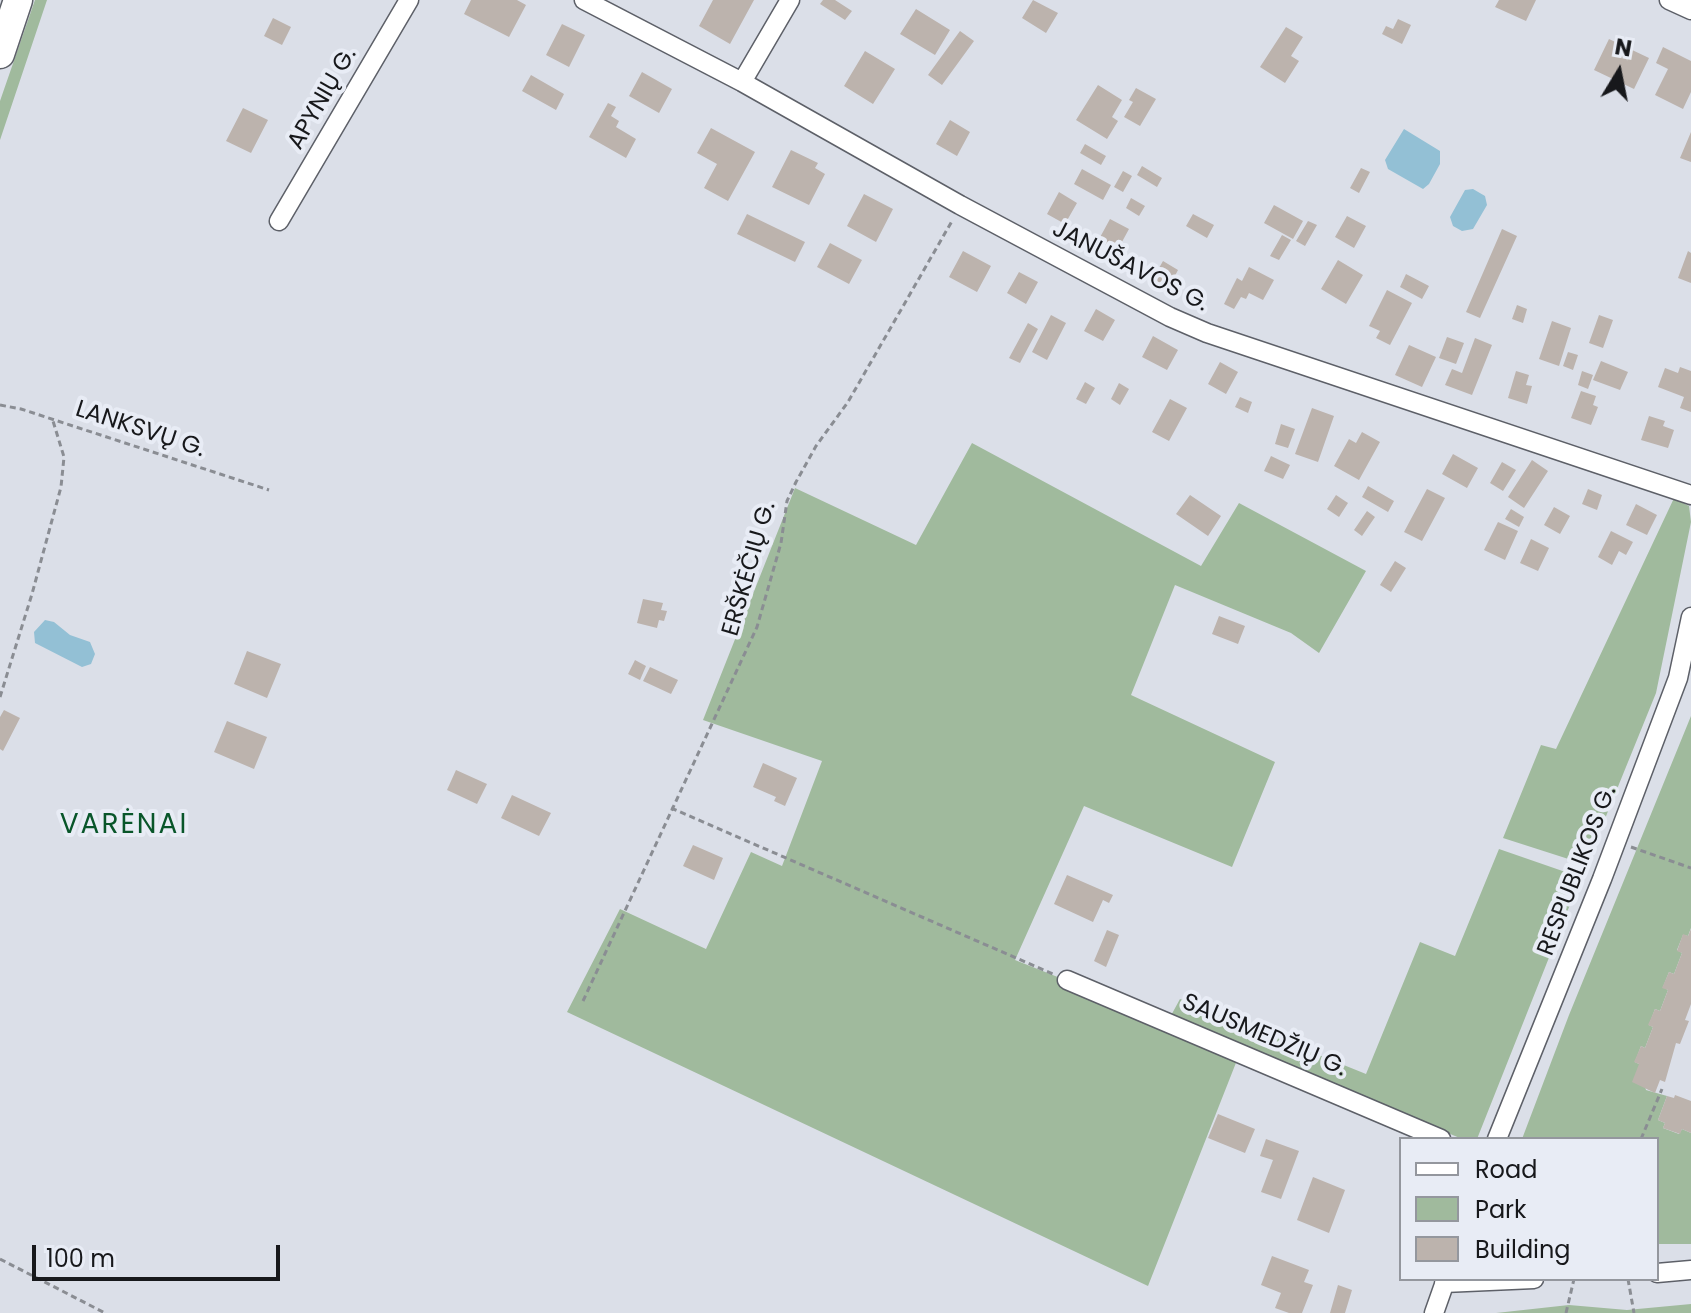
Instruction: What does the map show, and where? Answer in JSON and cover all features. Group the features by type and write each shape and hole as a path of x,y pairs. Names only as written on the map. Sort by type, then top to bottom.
{"main road":[{"path":"0,54 18,0"}],"street":[{"name":"APYNIŲ G.","path":"279,221 409,0"},
{"name":"JANUŠAVOS G.","path":"584,0 742,82 960,205 1170,317 1207,333 1691,495"},
{"path":"742,82 790,0"},
{"path":"1669,0 1691,10"},
{"name":"RESPUBLIKOS G.","path":"1498,1137 1678,678 1691,617"},
{"name":"SAUSMEDŽIŲ G.","path":"1067,980 1436,1137"},
{"path":"1659,1273 1691,1270"},
{"path":"1434,1313 1445,1281"}],"path":[{"name":"ERŠKĖČIŲ G.","path":"583,1001 757,627 781,543 787,501 816,446 848,402 960,205"},
{"name":"LANKSVŲ G.","path":"0,405 21,409 269,490"},
{"path":"0,697 61,487 64,457 53,421"},
{"path":"671,808 1067,980"},
{"path":"1616,841 1691,868"},
{"path":"1642,1137 1662,1089"},
{"path":"0,1259 105,1313"},
{"path":"1566,1313 1574,1281"},
{"path":"1628,1281 1634,1313"}],"green space":[{"path":"35,0 47,0 0,140 0,101"},
{"path":"972,443 1201,566 1239,503 1366,571 1319,653 1291,633 1175,585 1131,695 1275,762 1232,867 1084,806 1015,960 1168,1021 1180,999 1366,1074 1420,942 1455,956 1499,849 1577,876 1579,882 1478,1137 1457,1137 1243,1045 1148,1286 567,1012 620,909 706,949 751,852 782,866 822,761 703,720 795,488 916,545"},
{"path":"1675,496 1689,506 1691,522 1656,693 1587,863 1503,838 1541,745 1556,749"},
{"path":"1691,716 1691,928 1688,936 1683,935 1677,950 1682,953 1674,974 1669,972 1663,987 1668,990 1660,1011 1655,1009 1649,1025 1653,1027 1645,1048 1641,1046 1635,1062 1639,1064 1646,1090 1667,1096 1658,1120 1665,1123 1663,1128 1679,1134 1682,1129 1691,1133 1691,1244 1659,1244 1659,1137 1523,1137"},
{"path":"1691,1304 1691,1313 1496,1313 1569,1305 1627,1310"}],"water":[{"path":"1404,129 1440,151 1440,164 1423,189 1388,169 1385,160"},
{"path":"1473,189 1485,196 1487,205 1473,229 1462,231 1453,226 1450,217 1465,190"},
{"path":"45,620 54,622 70,635 90,642 95,654 91,664 82,667 35,643 34,632"}],"building":[{"path":"471,0 517,0 526,5 509,37 464,14"},
{"path":"713,0 754,0 730,44 699,26"},
{"path":"823,0 835,0 852,11 845,20 820,4"},
{"path":"1033,0 1058,13 1046,33 1022,18"},
{"path":"1499,0 1536,0 1526,21 1495,7"},
{"path":"916,9 950,30 935,55 900,34"},
{"path":"273,18 291,27 282,45 264,36"},
{"path":"1398,19 1411,25 1402,44 1382,34 1386,26 1393,29"},
{"path":"562,24 585,35 569,67 546,55"},
{"path":"1286,27 1303,37 1291,56 1299,61 1285,83 1260,67"},
{"path":"960,31 974,41 942,85 928,75"},
{"path":"1609,39 1649,58 1634,89 1594,70"},
{"path":"1663,47 1691,61 1691,92 1683,109 1655,95 1668,69 1656,63"},
{"path":"865,51 895,69 873,104 844,86"},
{"path":"642,72 672,89 659,113 629,96"},
{"path":"531,75 564,94 556,110 522,91"},
{"path":"1098,85 1122,100 1112,117 1118,121 1107,139 1076,120"},
{"path":"1136,88 1156,99 1140,126 1124,117 1133,102 1129,100"},
{"path":"608,103 616,107 611,116 619,121 616,127 636,139 626,158 589,137"},
{"path":"243,108 268,120 251,153 226,141"},
{"path":"950,120 970,132 957,156 936,144"},
{"path":"711,128 755,152 728,201 704,188 717,164 697,153"},
{"path":"1691,132 1691,162 1680,158"},
{"path":"1085,144 1106,156 1101,165 1080,153"},
{"path":"791,150 818,163 815,168 825,174 809,205 772,187"},
{"path":"1142,166 1162,178 1157,187 1137,175"},
{"path":"1361,168 1370,172 1359,193 1350,188"},
{"path":"1082,169 1111,185 1103,200 1074,184"},
{"path":"1123,171 1132,176 1123,192 1114,187"},
{"path":"1059,192 1077,203 1065,224 1047,214"},
{"path":"864,194 893,209 876,242 847,226"},
{"path":"1131,198 1145,206 1139,216 1126,208"},
{"path":"1274,205 1303,221 1293,239 1264,223"},
{"path":"747,214 805,242 795,262 737,234"},
{"path":"1193,214 1214,225 1207,238 1186,226"},
{"path":"1347,216 1366,226 1354,248 1335,237"},
{"path":"1110,219 1129,229 1117,251 1098,241"},
{"path":"1308,221 1317,225 1305,246 1296,241"},
{"path":"1502,229 1517,236 1480,318 1466,312"},
{"path":"1282,235 1291,240 1279,260 1270,256"},
{"path":"830,243 862,260 849,284 817,267"},
{"path":"963,251 991,266 977,292 949,277"},
{"path":"1688,251 1691,253 1691,283 1678,278"},
{"path":"1338,260 1363,275 1346,304 1321,289"},
{"path":"1163,261 1178,270 1166,293 1150,284"},
{"path":"1249,267 1274,280 1263,300 1249,293 1246,299 1241,297 1234,309 1224,304 1237,278 1242,281"},
{"path":"1019,272 1038,282 1026,304 1007,293"},
{"path":"1406,274 1429,286 1422,299 1400,287"},
{"path":"1387,290 1412,303 1390,345 1376,338 1380,331 1369,326"},
{"path":"1517,305 1527,309 1523,323 1512,319"},
{"path":"1096,309 1115,320 1103,341 1084,331"},
{"path":"1051,315 1066,323 1047,360 1032,352"},
{"path":"1599,315 1613,320 1603,348 1589,343"},
{"path":"1552,321 1571,328 1559,366 1539,359"},
{"path":"1028,323 1038,329 1020,363 1009,358"},
{"path":"1153,336 1178,350 1167,370 1142,357"},
{"path":"1447,337 1464,343 1456,364 1439,358"},
{"path":"1475,338 1492,345 1472,395 1445,385 1452,369 1462,373"},
{"path":"1409,345 1436,357 1422,387 1395,375"},
{"path":"1568,352 1578,355 1573,370 1563,366"},
{"path":"1601,361 1628,372 1620,390 1593,380"},
{"path":"1220,362 1238,372 1226,394 1208,384"},
{"path":"1680,367 1691,371 1691,412 1680,408 1684,397 1658,387 1665,368 1678,373"},
{"path":"1516,371 1529,375 1526,385 1532,386 1527,404 1508,398"},
{"path":"1582,371 1593,375 1588,389 1578,385"},
{"path":"1085,382 1095,388 1086,404 1076,399"},
{"path":"1119,383 1129,389 1120,405 1111,399"},
{"path":"1581,391 1596,396 1593,405 1598,407 1591,425 1571,418"},
{"path":"1240,397 1252,402 1248,413 1235,407"},
{"path":"1170,399 1187,408 1169,441 1152,432"},
{"path":"1312,408 1334,416 1318,462 1295,454"},
{"path":"1649,416 1665,421 1663,426 1674,430 1668,448 1641,440"},
{"path":"1281,424 1295,429 1288,448 1275,444"},
{"path":"1362,432 1380,442 1359,480 1334,466 1349,439 1356,443"},
{"path":"1453,454 1478,468 1467,488 1442,474"},
{"path":"1271,456 1290,465 1283,479 1264,471"},
{"path":"1532,460 1548,471 1524,508 1508,497"},
{"path":"1502,462 1516,470 1503,491 1490,483"},
{"path":"1368,486 1394,501 1388,512 1362,497"},
{"path":"1427,489 1445,498 1422,541 1404,532"},
{"path":"1588,489 1602,495 1597,510 1582,504"},
{"path":"1190,495 1221,516 1208,536 1176,514"},
{"path":"1336,495 1348,503 1339,517 1327,509"},
{"path":"1636,504 1657,515 1647,535 1626,525"},
{"path":"1554,507 1570,516 1560,534 1544,525"},
{"path":"1511,509 1524,517 1519,527 1505,519"},
{"path":"1367,511 1375,517 1362,536 1354,530"},
{"path":"1498,522 1518,531 1505,560 1484,550"},
{"path":"1611,531 1633,542 1626,555 1619,551 1612,565 1598,557"},
{"path":"1531,539 1549,548 1538,571 1520,563"},
{"path":"1395,561 1406,568 1391,592 1380,585"},
{"path":"643,599 663,603 661,610 667,611 664,621 659,620 657,628 637,623"},
{"path":"1219,616 1245,626 1238,644 1212,634"},
{"path":"247,651 281,664 267,698 234,684"},
{"path":"635,660 646,666 640,680 628,674"},
{"path":"650,667 678,680 671,694 643,681"},
{"path":"4,710 20,718 3,751 0,749 0,717"},
{"path":"227,721 267,737 254,769 214,752"},
{"path":"763,763 797,778 785,806 774,801 776,797 753,787"},
{"path":"456,770 487,784 477,804 447,790"},
{"path":"512,795 551,813 539,836 501,818"},
{"path":"693,845 723,858 714,880 683,866"},
{"path":"1067,875 1113,895 1109,903 1103,900 1093,922 1054,904"},
{"path":"1691,929 1691,1004 1685,1020 1689,1021 1680,1044 1676,1043 1665,1082 1660,1080 1655,1093 1632,1082 1639,1064 1634,1062 1641,1046 1645,1048 1653,1027 1648,1025 1655,1009 1660,1011 1668,990 1662,988 1669,972 1674,974 1682,953 1677,951 1683,934 1688,936"},
{"path":"1107,930 1119,935 1106,967 1094,961"},
{"path":"1675,1095 1691,1101 1691,1133 1682,1129 1680,1134 1663,1128 1665,1123 1658,1120 1667,1096 1674,1098"},
{"path":"1218,1114 1255,1129 1245,1153 1208,1138"},
{"path":"1266,1139 1299,1151 1281,1199 1261,1192 1273,1160 1260,1156"},
{"path":"1313,1177 1345,1190 1329,1233 1297,1220"},
{"path":"1272,1256 1309,1270 1304,1282 1313,1285 1302,1313 1275,1308 1281,1293 1261,1285"},
{"path":"1338,1285 1352,1290 1345,1313 1330,1313"}],"district":[{"name":"VARĖNAI","path":"124,826"}]}
